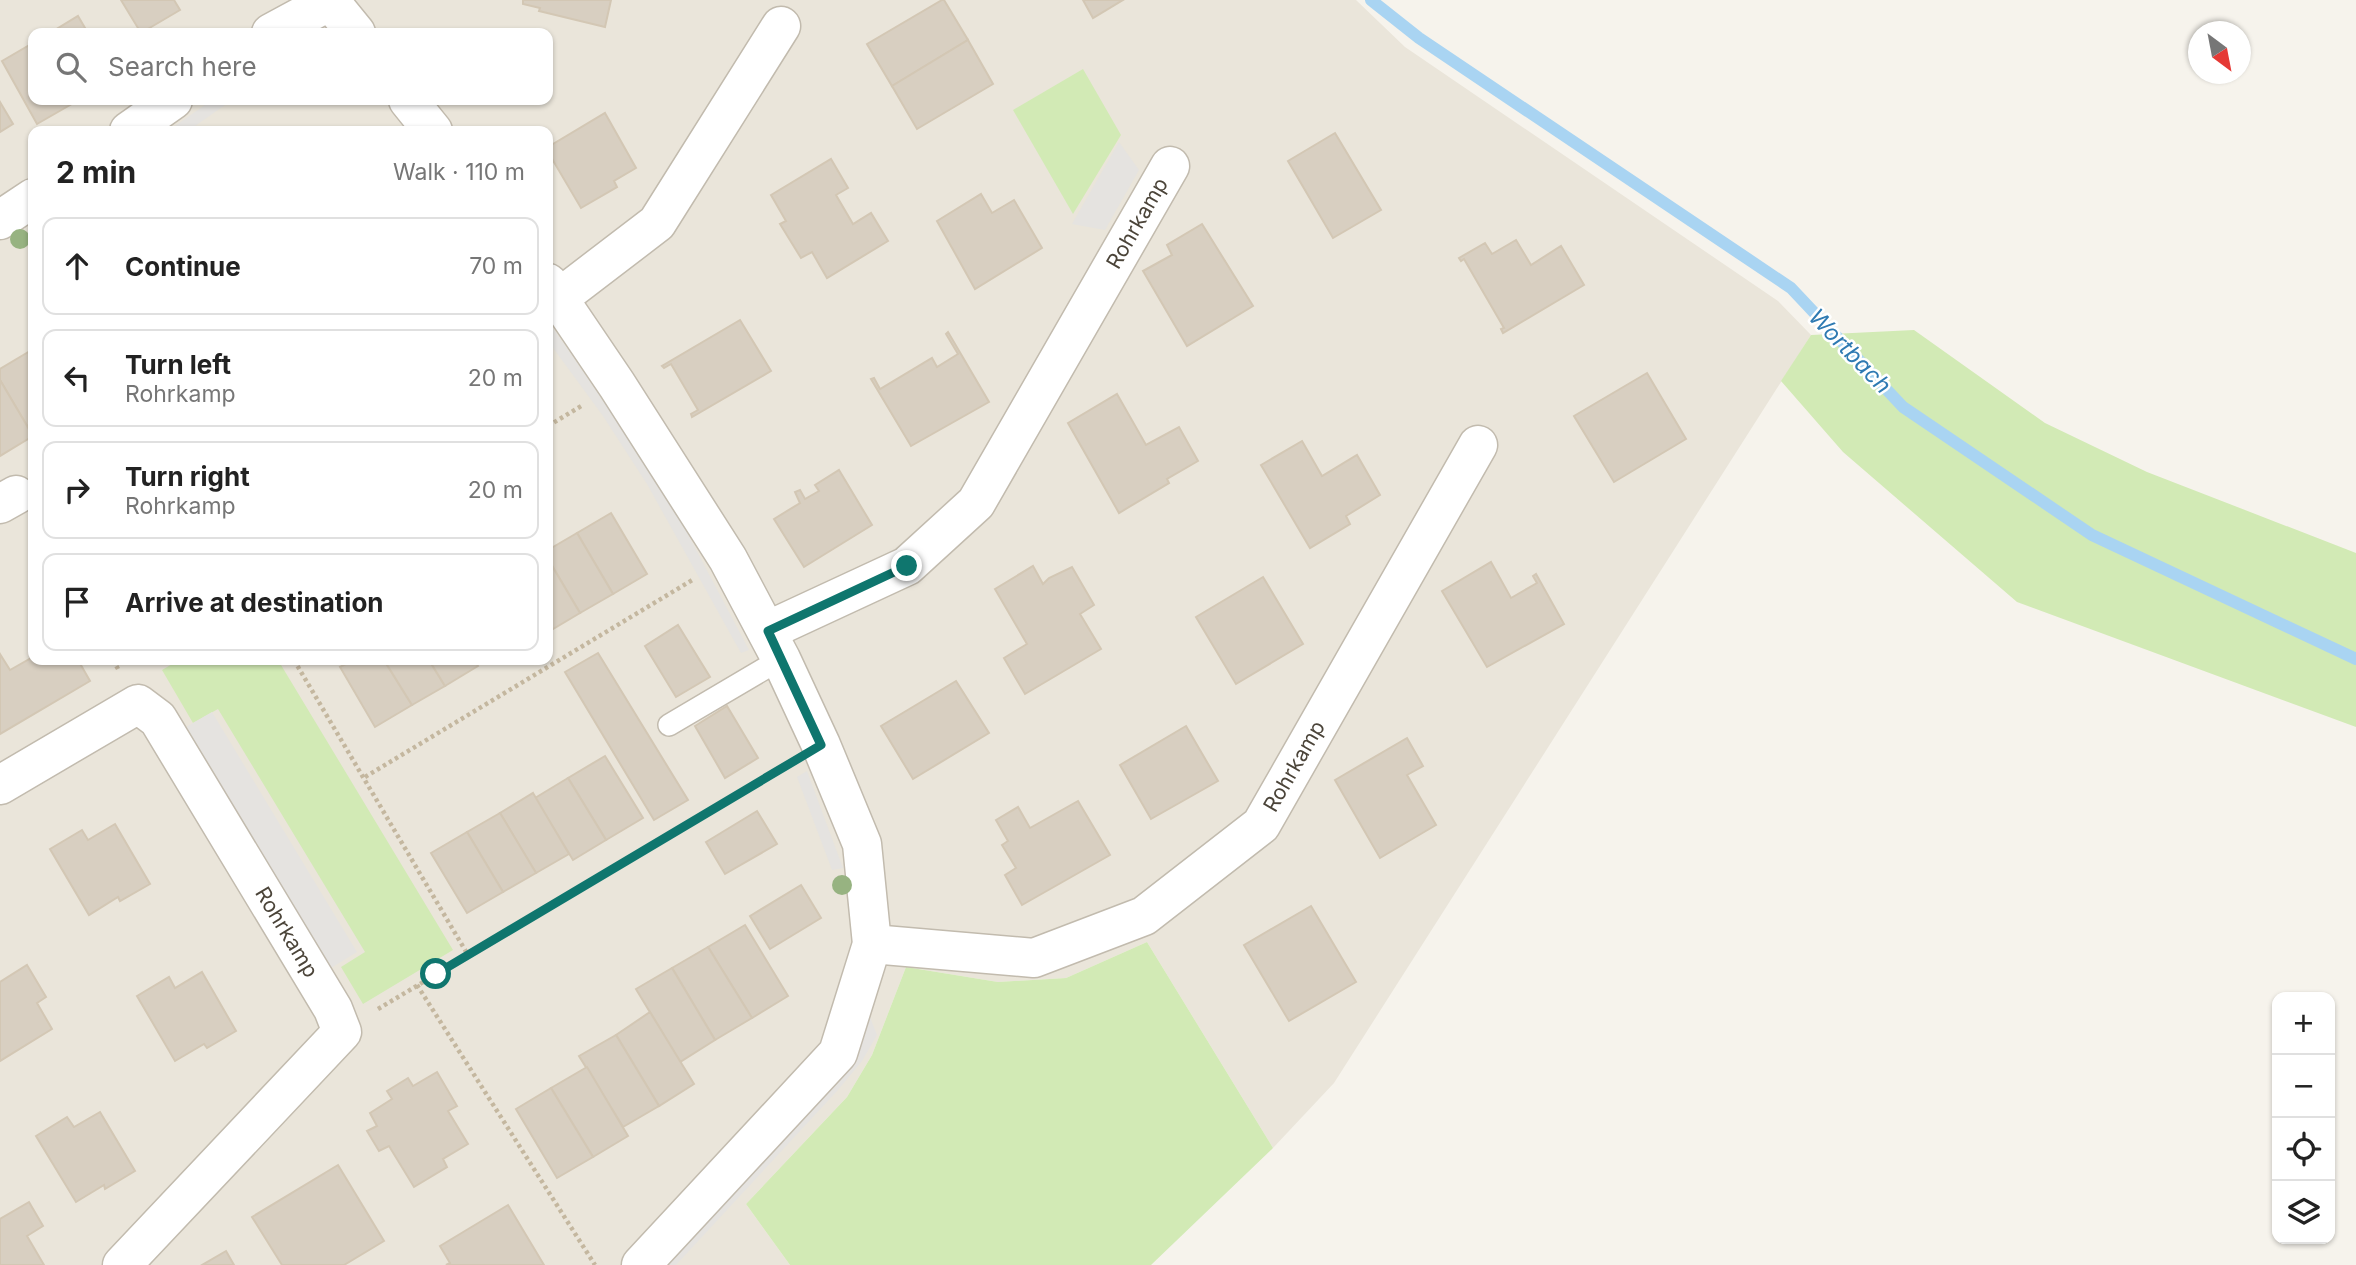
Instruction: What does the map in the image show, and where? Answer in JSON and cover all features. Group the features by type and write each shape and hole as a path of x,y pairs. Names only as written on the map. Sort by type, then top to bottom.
{"street":[{"path":"280,28 331,1 352,28"},
{"path":"641,1265 838,1053 872,944 862,844 821,745 774,645 728,559 553,291 657,223 781,26"},
{"path":"136,126 166,105"},
{"path":"412,105 429,126"},
{"name":"Rohrkamp","path":"774,645 907,566 976,503 1170,166"},
{"path":"0,220 28,201"},
{"name":"Rohrkamp","path":"872,944 1034,958 1144,916 1261,825 1478,445"},
{"name":"Rohrkamp","path":"0,785 138,704 158,719 333,1009 342,1032"},
{"path":"122,1265 342,1032"}],"lane":[{"path":"669,725 774,645"}],"path":[{"path":"553,664 728,559"},
{"path":"297,665 468,955"},
{"path":"365,777 551,665"},
{"path":"342,1032 416,985 821,745"},
{"path":"416,985 595,1265"}],"shaded area":[{"path":"0,0 1356,0 1405,47 1778,301 1811,335 1334,1083 1273,1148 1147,942 1066,978 998,982 906,967 872,1055 847,1097 746,1204 790,1265 0,1265"},
{"path":"205,105 225,105 195,126 175,126"},
{"path":"1119,142 1139,170 1105,230 1072,224"},
{"path":"553,328 663,487 749,650 741,653 647,484 603,416 553,348"},
{"path":"212,712 357,952 331,968 186,727"},
{"path":"807,771 843,868 832,870 797,777"},
{"path":"870,1017 877,1035 862,1061 838,1090 676,1265 659,1265 848,1057"}],"green space":[{"path":"1083,69 1121,135 1073,214 1013,110"},
{"path":"1914,330 2045,423 2147,472 2356,553 2356,727 2017,602 1843,452 1781,381 1811,335"},
{"path":"170,665 281,665 453,950 363,1004 341,967 365,952 218,709 193,723 162,670"},
{"path":"1147,942 1273,1148 1151,1265 790,1265 746,1204 847,1097 872,1055 906,967 998,982 1066,978"}],"building":[{"path":"121,0 174,0 180,10 149,28 138,28"},
{"path":"523,0 611,0 605,27 539,11 540,8 523,4"},
{"path":"942,0 968,40 892,86 867,44"},
{"path":"1083,0 1123,0 1093,18"},
{"path":"78,16 85,28 58,28"},
{"path":"968,40 993,84 917,129 892,86"},
{"path":"28,46 28,105 70,105 37,124 2,61"},
{"path":"0,102 13,124 0,132"},
{"path":"605,113 636,168 614,181 617,187 581,208 553,160 553,144"},
{"path":"1335,133 1381,210 1333,238 1288,161"},
{"path":"831,159 848,188 836,195 853,224 871,213 888,241 827,278 812,252 801,258 780,224 786,221 771,195"},
{"path":"981,194 992,213 1014,200 1042,248 975,289 937,221"},
{"path":"1202,224 1253,306 1187,346 1143,271 1172,255 1167,245"},
{"path":"1516,240 1531,265 1561,246 1584,285 1503,333 1501,329 1504,328 1464,259 1461,261 1459,258 1485,243 1492,254"},
{"path":"740,320 771,371 692,417 691,414 698,410 671,364 664,368 662,366"},
{"path":"948,332 989,402 911,446 871,379 874,378 880,389 932,358 937,367 958,354 946,334"},
{"path":"28,352 28,428 0,380 0,369"},
{"path":"1647,373 1686,439 1614,482 1574,416"},
{"path":"0,380 28,428 28,439 0,456"},
{"path":"1117,394 1146,445 1179,427 1198,461 1167,479 1169,483 1119,513 1068,423"},
{"path":"1302,441 1322,476 1357,455 1380,495 1346,516 1350,524 1310,548 1261,465"},
{"path":"839,470 872,525 804,567 774,519 800,503 795,492 800,490 805,499 819,491 815,485"},
{"path":"611,513 647,574 613,594 577,533"},
{"path":"577,533 613,594 580,613 553,567 553,547"},
{"path":"1491,562 1511,598 1537,583 1533,576 1536,574 1564,624 1487,667 1442,591"},
{"path":"1033,566 1043,584 1049,578 1072,567 1094,605 1080,614 1101,649 1025,694 1004,658 1027,644 995,589"},
{"path":"553,567 580,613 553,629"},
{"path":"1263,577 1303,644 1236,684 1196,617"},
{"path":"678,625 710,677 676,697 645,646"},
{"path":"598,653 688,800 654,820 565,672"},
{"path":"0,654 10,670 28,660 28,665 81,665 90,681 0,734"},
{"path":"387,665 412,705 375,727 340,667"},
{"path":"387,665 432,665 445,686 412,705"},
{"path":"432,665 478,666 445,686"},
{"path":"956,681 989,733 913,779 881,726"},
{"path":"727,706 758,758 725,778 695,726"},
{"path":"1186,726 1218,781 1151,819 1120,765"},
{"path":"1407,738 1423,766 1407,775 1436,825 1380,858 1335,780"},
{"path":"605,756 643,818 606,840 568,778"},
{"path":"568,778 606,840 573,860 535,798"},
{"path":"533,793 569,854 536,873 500,813"},
{"path":"1078,801 1110,855 1022,905 1005,875 1016,868 1002,845 1008,841 996,820 1018,807 1030,828"},
{"path":"757,811 777,844 725,874 706,842"},
{"path":"500,813 536,873 503,892 467,832"},
{"path":"115,824 150,884 120,901 118,897 89,915 50,849 82,830 88,840"},
{"path":"467,832 503,892 467,913 431,853"},
{"path":"801,885 821,918 770,949 750,916"},
{"path":"1311,906 1356,982 1289,1021 1244,945"},
{"path":"745,925 788,996 752,1018 708,947"},
{"path":"708,947 752,1018 715,1040 672,968"},
{"path":"27,965 46,997 37,1003 52,1029 0,1061 0,982"},
{"path":"672,968 715,1040 680,1062 636,989"},
{"path":"202,972 236,1031 207,1048 204,1044 175,1061 137,996 169,977 175,988"},
{"path":"650,1012 694,1084 659,1106 616,1035"},
{"path":"616,1035 659,1106 623,1127 579,1056"},
{"path":"587,1067 628,1136 593,1157 551,1088"},
{"path":"437,1072 457,1106 448,1111 468,1144 443,1159 447,1167 414,1187 389,1146 379,1151 367,1131 377,1126 370,1113 392,1099 387,1091 408,1078 413,1086"},
{"path":"551,1088 593,1157 557,1178 516,1109"},
{"path":"100,1112 135,1171 76,1202 36,1136 67,1117 74,1127"},
{"path":"338,1165 384,1241 344,1265 282,1265 252,1217"},
{"path":"29,1202 43,1226 27,1236 44,1265 0,1265 0,1219"},
{"path":"508,1205 544,1265 446,1265 450,1263 440,1246"},
{"path":"226,1251 234,1265 202,1265"}],"waterway":[{"name":"Wortbach","path":"1371,0 1419,38 1791,288 1903,407 2092,535 2356,659"}],"route":[{"path":"436,974 821,745 768,631 907,566"}]}
